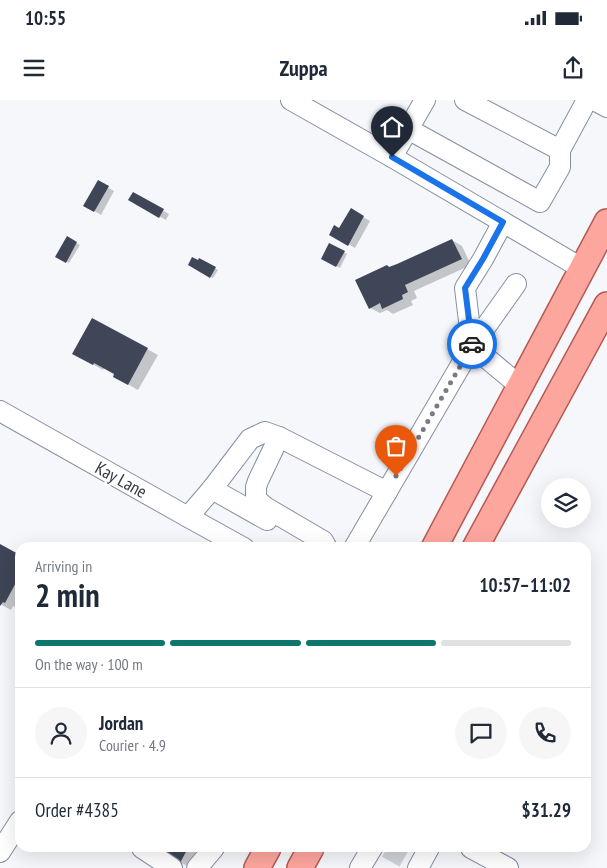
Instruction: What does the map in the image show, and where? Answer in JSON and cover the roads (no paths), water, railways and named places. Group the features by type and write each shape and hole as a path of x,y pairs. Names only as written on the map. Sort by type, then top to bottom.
{"main road":[{"path":"437,542 607,222"},
{"path":"479,542 600,334 607,305"},
{"path":"257,868 266,852"},
{"path":"300,868 310,852"}],"street":[{"path":"291,100 583,269"},
{"path":"392,157 424,100"},
{"path":"465,100 560,150"},
{"path":"408,129 540,202 560,167 560,150 587,100"},
{"path":"594,100 607,107"},
{"path":"503,222 465,288 472,346 520,386"},
{"path":"358,542 472,346 516,284"},
{"name":"Kay Lane","path":"0,411 233,542"},
{"path":"188,517 250,440 265,432 279,437 387,492"},
{"path":"279,437 258,481 256,499 266,508 324,542"},
{"path":"212,489 307,542"},
{"path":"0,852 15,829"},
{"path":"148,852 172,868"},
{"path":"197,868 211,852"},
{"path":"416,865 426,852"},
{"path":"478,852 508,868"}],"tunnel":[{"path":"394,852 410,861"}]}
